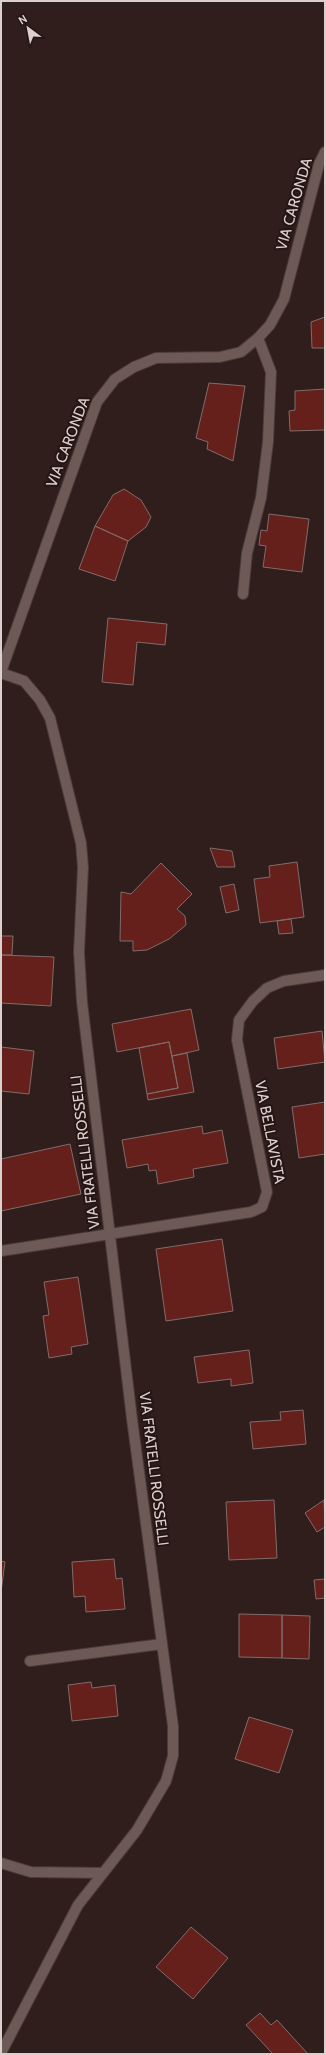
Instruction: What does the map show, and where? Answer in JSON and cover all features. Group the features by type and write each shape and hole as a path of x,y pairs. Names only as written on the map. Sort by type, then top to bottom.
{"street":[{"name":"VIA CARONDA","path":"1,672 97,402 115,379 134,366 156,358 220,357 241,352 258,338 270,325 284,299 319,164 325,152"},
{"path":"243,594 247,553 261,498 268,442 271,372 258,338"},
{"name":"VIA FRATELLI ROSSELLI","path":"1,672 24,682 40,700 50,718 81,843 83,867 79,952 82,1002 110,1235 162,1644 174,1726 173,1756 166,1781 137,1830 78,1905 1,2053"},
{"name":"VIA BELLAVISTA","path":"1,1251 251,1212 262,1207 267,1192 237,1040 239,1020 253,1002 267,988 284,981 325,975"},
{"path":"30,1661 162,1644"},
{"path":"1,1863 31,1872 103,1873"}],"building":[{"path":"325,317 325,348 312,348 311,322"},
{"path":"209,383 245,386 233,461 207,449 208,442 196,438"},
{"path":"325,389 325,430 290,431 289,411 295,410 295,391"},
{"path":"124,489 141,500 151,517 146,527 128,541 95,526 113,495"},
{"path":"269,514 309,519 302,572 263,567 266,546 259,545 261,530 267,531"},
{"path":"95,526 128,541 115,581 79,569"},
{"path":"108,618 167,624 165,645 137,642 133,685 102,682"},
{"path":"210,848 232,851 235,867 217,867"},
{"path":"297,862 304,917 260,923 254,879 270,877 269,866"},
{"path":"161,863 192,894 177,909 185,916 186,925 169,939 147,950 133,951 133,941 120,941 121,892 131,894"},
{"path":"234,884 239,910 226,913 220,887"},
{"path":"291,919 293,933 279,934 277,921"},
{"path":"1,936 13,936 12,955 1,955"},
{"path":"1,955 54,957 51,1006 1,1003"},
{"path":"191,1009 199,1050 172,1056 169,1042 117,1052 112,1024"},
{"path":"322,1031 325,1062 278,1069 274,1038"},
{"path":"169,1042 178,1088 147,1094 139,1048"},
{"path":"1,1047 34,1051 29,1094 1,1091"},
{"path":"187,1053 194,1092 148,1100 147,1094 178,1088 172,1056"},
{"path":"325,1102 325,1154 299,1158 292,1107"},
{"path":"202,1126 203,1134 222,1130 228,1163 193,1169 194,1177 158,1184 156,1170 149,1171 148,1164 127,1168 122,1140"},
{"path":"70,1144 81,1194 1,1211 1,1159"},
{"path":"222,1239 233,1311 166,1321 156,1249"},
{"path":"78,1277 88,1344 71,1347 72,1354 49,1358 43,1316 49,1315 44,1282"},
{"path":"249,1350 253,1383 231,1386 231,1379 198,1383 194,1357"},
{"path":"303,1410 306,1444 253,1449 250,1422 281,1420 280,1412"},
{"path":"274,1500 277,1558 229,1560 226,1502"},
{"path":"324,1500 325,1527 317,1532 305,1513"},
{"path":"114,1559 116,1579 122,1578 125,1609 86,1612 85,1596 74,1597 72,1562"},
{"path":"1,1561 5,1562 1,1592"},
{"path":"325,1579 325,1598 316,1599 314,1580"},
{"path":"239,1614 282,1615 282,1658 239,1657"},
{"path":"282,1615 310,1616 309,1659 282,1658"},
{"path":"91,1682 92,1688 115,1685 118,1716 72,1721 68,1685"},
{"path":"249,1717 293,1730 279,1773 235,1759"},
{"path":"191,1927 228,1958 193,1999 156,1967"},
{"path":"260,2013 271,2025 277,2020 308,2054 271,2054 272,2053 246,2025"}]}
